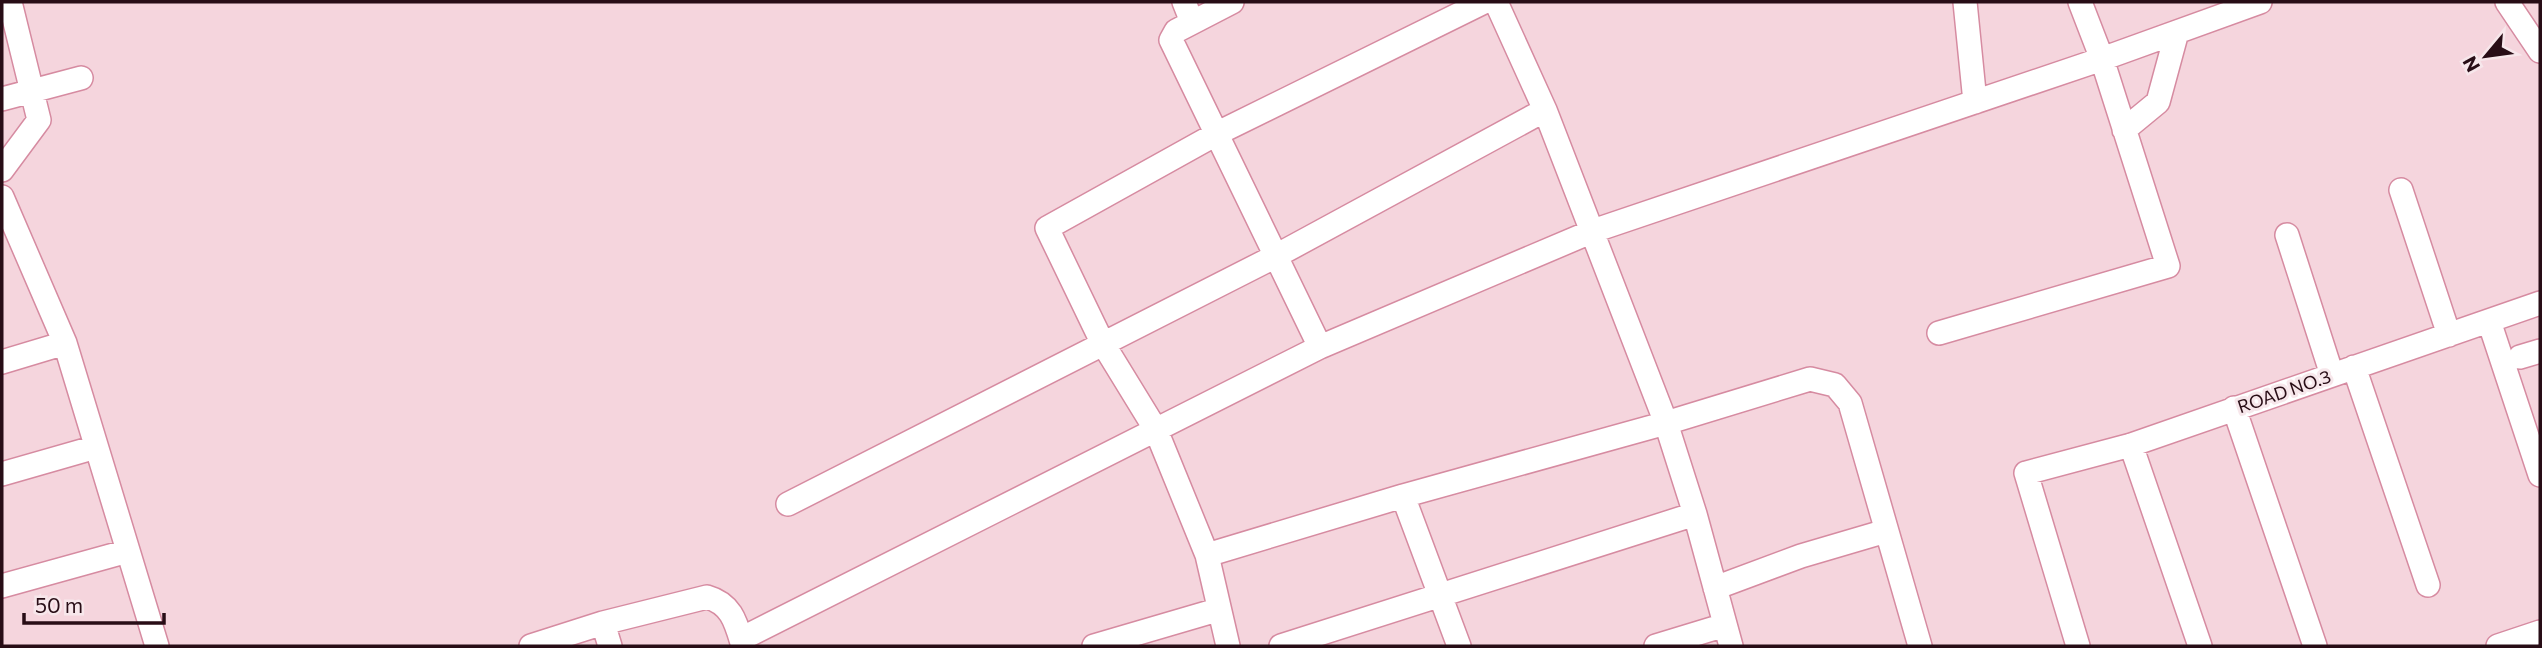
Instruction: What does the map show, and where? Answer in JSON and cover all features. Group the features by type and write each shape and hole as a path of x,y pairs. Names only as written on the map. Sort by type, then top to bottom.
{"street":[{"path":"2,170 7,159 39,120 10,2"},
{"path":"1232,2 1188,12 1171,40 1320,347"},
{"path":"1228,646 1217,610 1207,555 1156,430 1102,342 1047,228 1218,133 1484,2"},
{"path":"1496,2 1545,110 1666,423 1695,514 1728,635 1656,646"},
{"path":"1965,2 1975,102"},
{"path":"1939,333 2168,266 2102,59 2080,2"},
{"path":"531,646 603,623 707,597 722,601 733,616 742,643 1320,347 1593,230 2102,59 2260,2"},
{"path":"2507,2 2540,51"},
{"path":"2124,130 2158,102 2177,32"},
{"path":"2,99 81,78"},
{"path":"788,504 1102,342 1274,257 1545,110"},
{"path":"2401,190 2449,335"},
{"path":"2,197 65,343 157,646"},
{"path":"2287,235 2332,374"},
{"name":"ROAD NO.3","path":"2078,646 2026,473 2131,445 2540,303"},
{"path":"2489,321 2540,475"},
{"path":"2,362 65,343"},
{"path":"2354,367 2428,585"},
{"path":"1207,555 1810,379 1835,384 1850,403 1920,646"},
{"path":"2234,408 2315,646"},
{"path":"2131,445 2200,646"},
{"path":"2,474 96,447"},
{"path":"1403,496 1459,646"},
{"path":"1281,646 1695,514"},
{"path":"1714,588 1801,556 1886,531"},
{"path":"2,586 128,551"},
{"path":"1094,646 1217,610"},
{"path":"603,623 610,646"},
{"path":"2498,646 2539,636"}]}
